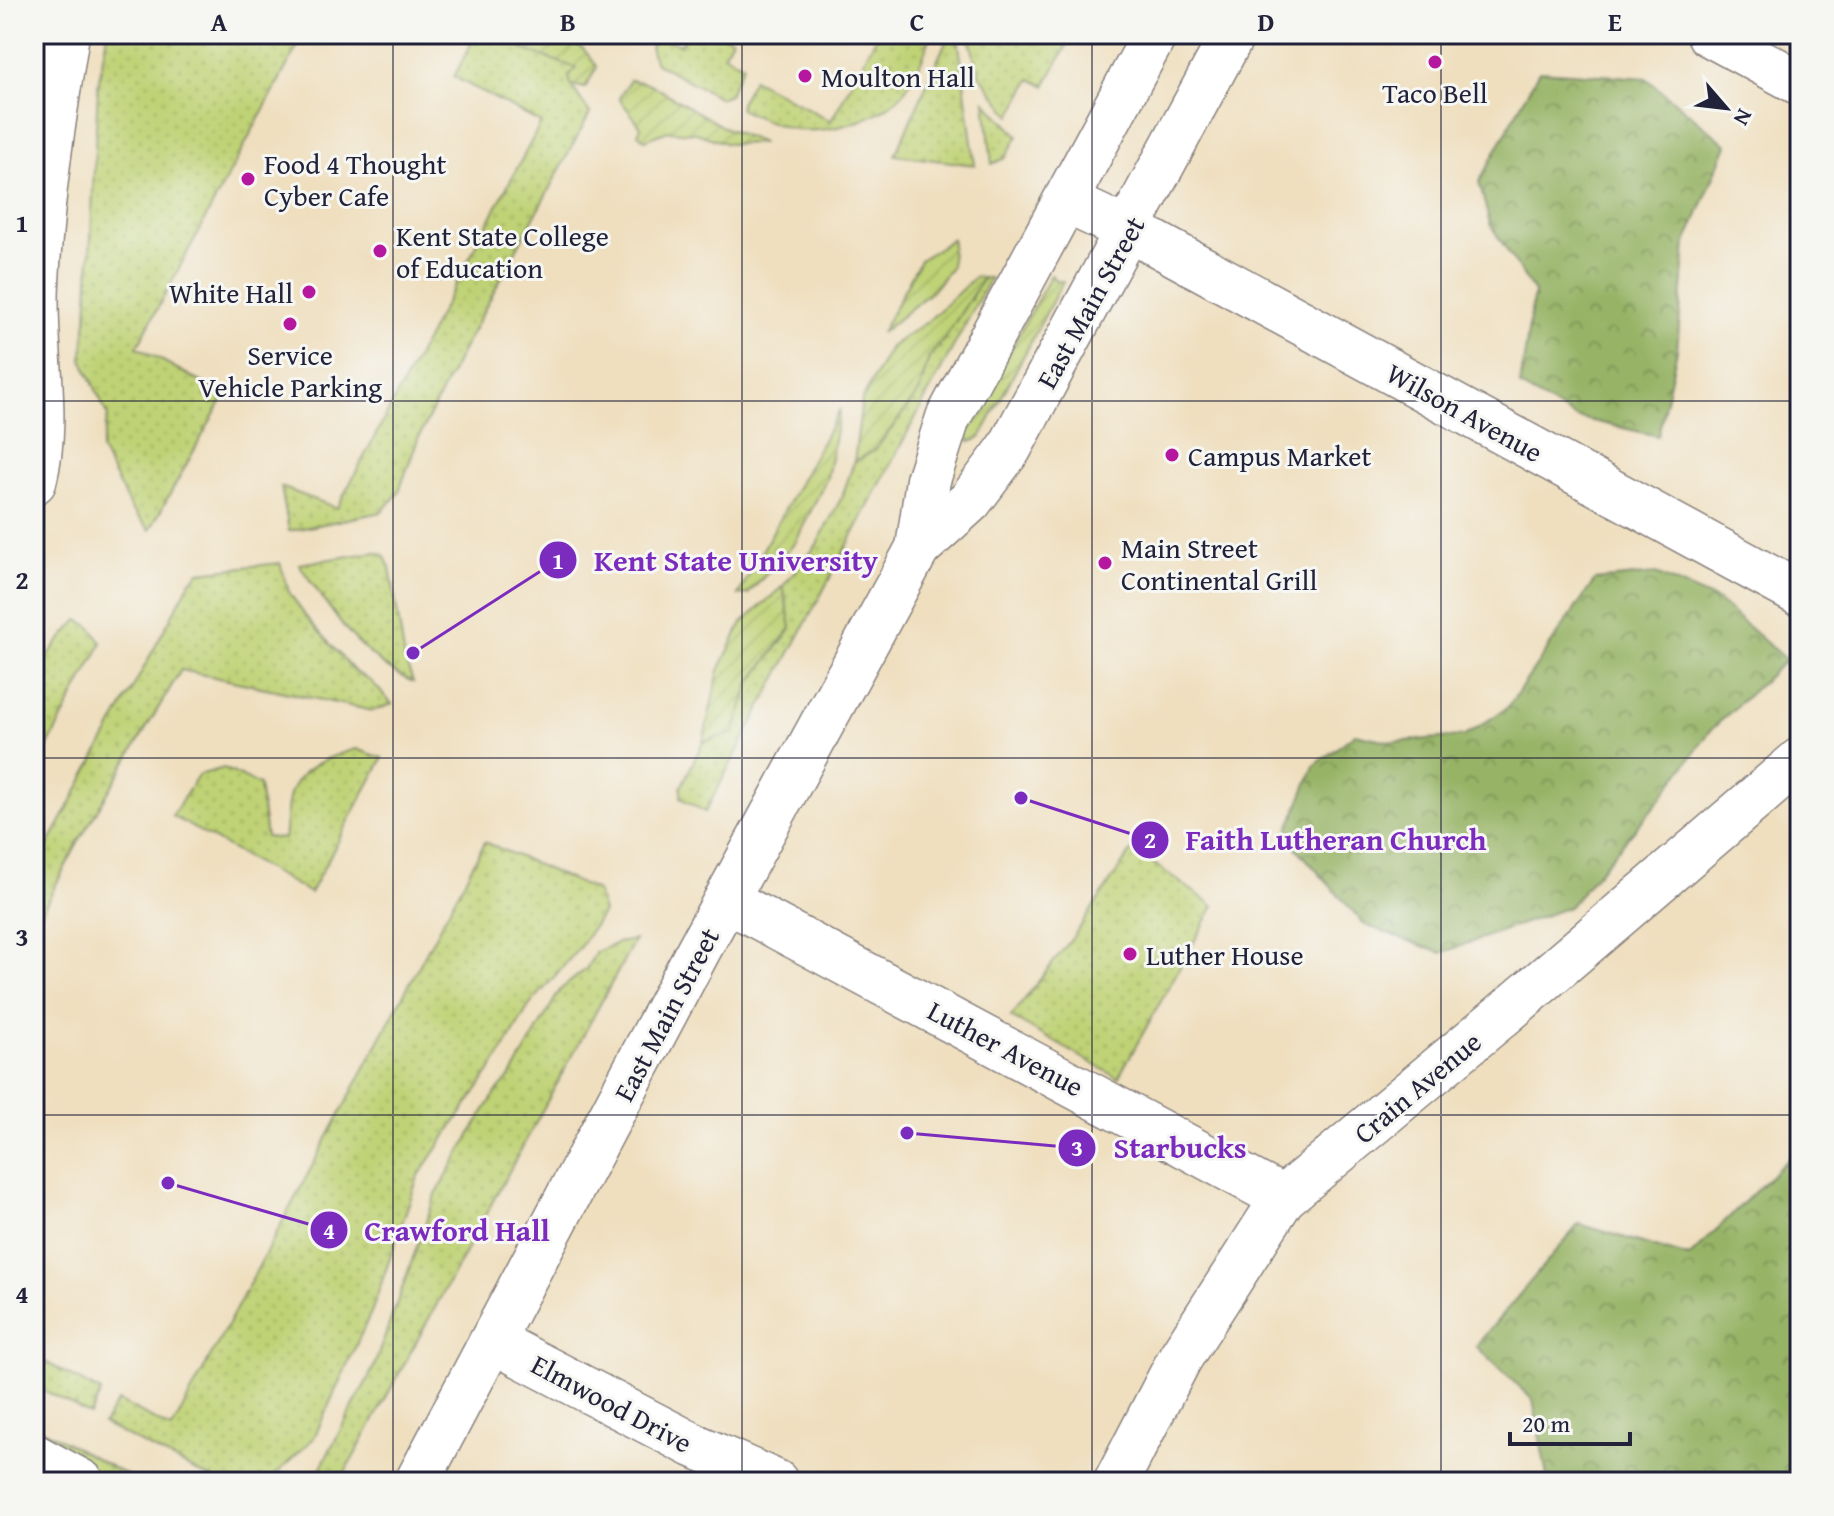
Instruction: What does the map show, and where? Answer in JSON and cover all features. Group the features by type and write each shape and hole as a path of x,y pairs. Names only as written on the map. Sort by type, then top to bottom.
{"street":[{"path":"34,482 41,455 42,395 36,284 55,109 67,34"},
{"name":"East Main Street","path":"918,548 928,480 948,418 1155,34"},
{"name":"East Main Street","path":"417,1482 918,548 970,501 1009,449 1233,34"},
{"path":"1709,34 1800,83"},
{"name":"Wilson Avenue","path":"1066,201 1129,231 1800,594"},
{"name":"Crain Avenue","path":"1116,1482 1180,1358 1283,1198 1800,760"},
{"name":"Luther Avenue","path":"727,900 1283,1198"},
{"name":"Elmwood Drive","path":"493,1341 693,1445 776,1482"},
{"path":"34,1456 82,1482"}],"green space":[{"path":"107,34 304,34 137,347 225,395 150,530 131,509 101,450 108,416 82,359 87,319 98,85"},
{"path":"476,34 531,34 523,49 577,68 569,76 571,85 590,113 463,349 418,439 398,494 381,512 289,531 281,487 337,508 541,123 454,77"},
{"path":"531,34 561,37 584,50 597,67 585,88 571,85 569,76 576,68 522,49"},
{"path":"656,34 680,45 686,34 721,34 732,39 724,54 743,65 729,94 720,98 656,63 650,48"},
{"path":"878,34 932,34 910,84 896,101 878,112 842,126 798,130 771,123 740,109 753,79 831,121"},
{"path":"968,34 1073,34 1045,86 1031,79 1011,116 979,74"},
{"path":"948,37 958,37 975,165 895,155"},
{"path":"1539,71 1646,78 1727,145 1686,243 1677,350 1658,436 1575,417 1520,386 1534,292 1490,224 1479,182"},
{"path":"630,80 650,84 723,127 762,143 728,144 696,133 668,131 645,140 638,134 641,127 619,98"},
{"path":"985,101 1018,136 1005,158 992,164"},
{"path":"952,239 951,268 932,291 881,333 920,260"},
{"path":"1051,275 1056,281 1063,281 980,438 970,442 965,433"},
{"path":"975,277 983,278 943,341 929,357 919,392 874,451 854,462 862,400 890,347 928,321"},
{"path":"983,278 990,278 705,812 681,798 681,787 703,742 734,732 750,683 791,629 783,586 816,546 842,497 854,462 875,450 919,392 929,357 943,341"},
{"path":"840,409 827,478 795,543 748,594 738,595"},
{"path":"375,552 384,555 390,567 405,660 413,682 394,672 362,647 299,564"},
{"path":"280,563 289,592 306,617 354,671 372,682 392,704 373,711 181,670 79,841 34,926 34,871 190,582 199,572"},
{"path":"1656,574 1719,601 1786,660 1712,729 1658,802 1569,907 1441,953 1365,925 1286,836 1314,766 1355,734 1393,742 1465,736 1508,707 1595,580"},
{"path":"783,586 791,628 750,683 734,733 703,742 719,670 742,623"},
{"path":"78,620 90,626 102,643 34,772 34,677"},
{"path":"356,749 383,758 310,893 172,816 198,775 224,768 259,785 266,837 284,839 290,794 300,777 326,759"},
{"path":"485,842 597,891 603,912 580,947 529,1006 495,1064 418,1177 372,1310 314,1438 268,1482 218,1482 103,1424 118,1401 172,1429"},
{"path":"1133,849 1214,906 1118,1078 1011,1017 1073,937"},
{"path":"635,940 340,1482 313,1482 373,1369 436,1194 483,1113 513,1073 560,990 586,969 596,952 617,943"},
{"path":"1800,1147 1800,1482 1548,1482 1533,1400 1476,1346 1579,1224 1689,1257"},
{"path":"34,1356 101,1392 90,1415 34,1385"},
{"path":"34,1425 141,1482 113,1482 34,1440"}],"place":[{"name":"Taco Bell","path":"1435,62"},
{"name":"Moulton Hall","path":"805,76"},
{"name":"Food 4 Thought Cyber Cafe","path":"248,179"},
{"name":"Kent State College of Education","path":"380,251"},
{"name":"White Hall","path":"309,292"},
{"name":"Service Vehicle Parking","path":"290,324"},
{"name":"Campus Market","path":"1172,455"},
{"name":"Main Street Continental Grill","path":"1105,563"},
{"name":"Kent State University","path":"413,653"},
{"name":"Faith Lutheran Church","path":"1021,798"},
{"name":"Luther House","path":"1130,954"},
{"name":"Starbucks","path":"907,1133"},
{"name":"Crawford Hall","path":"168,1183"}]}
